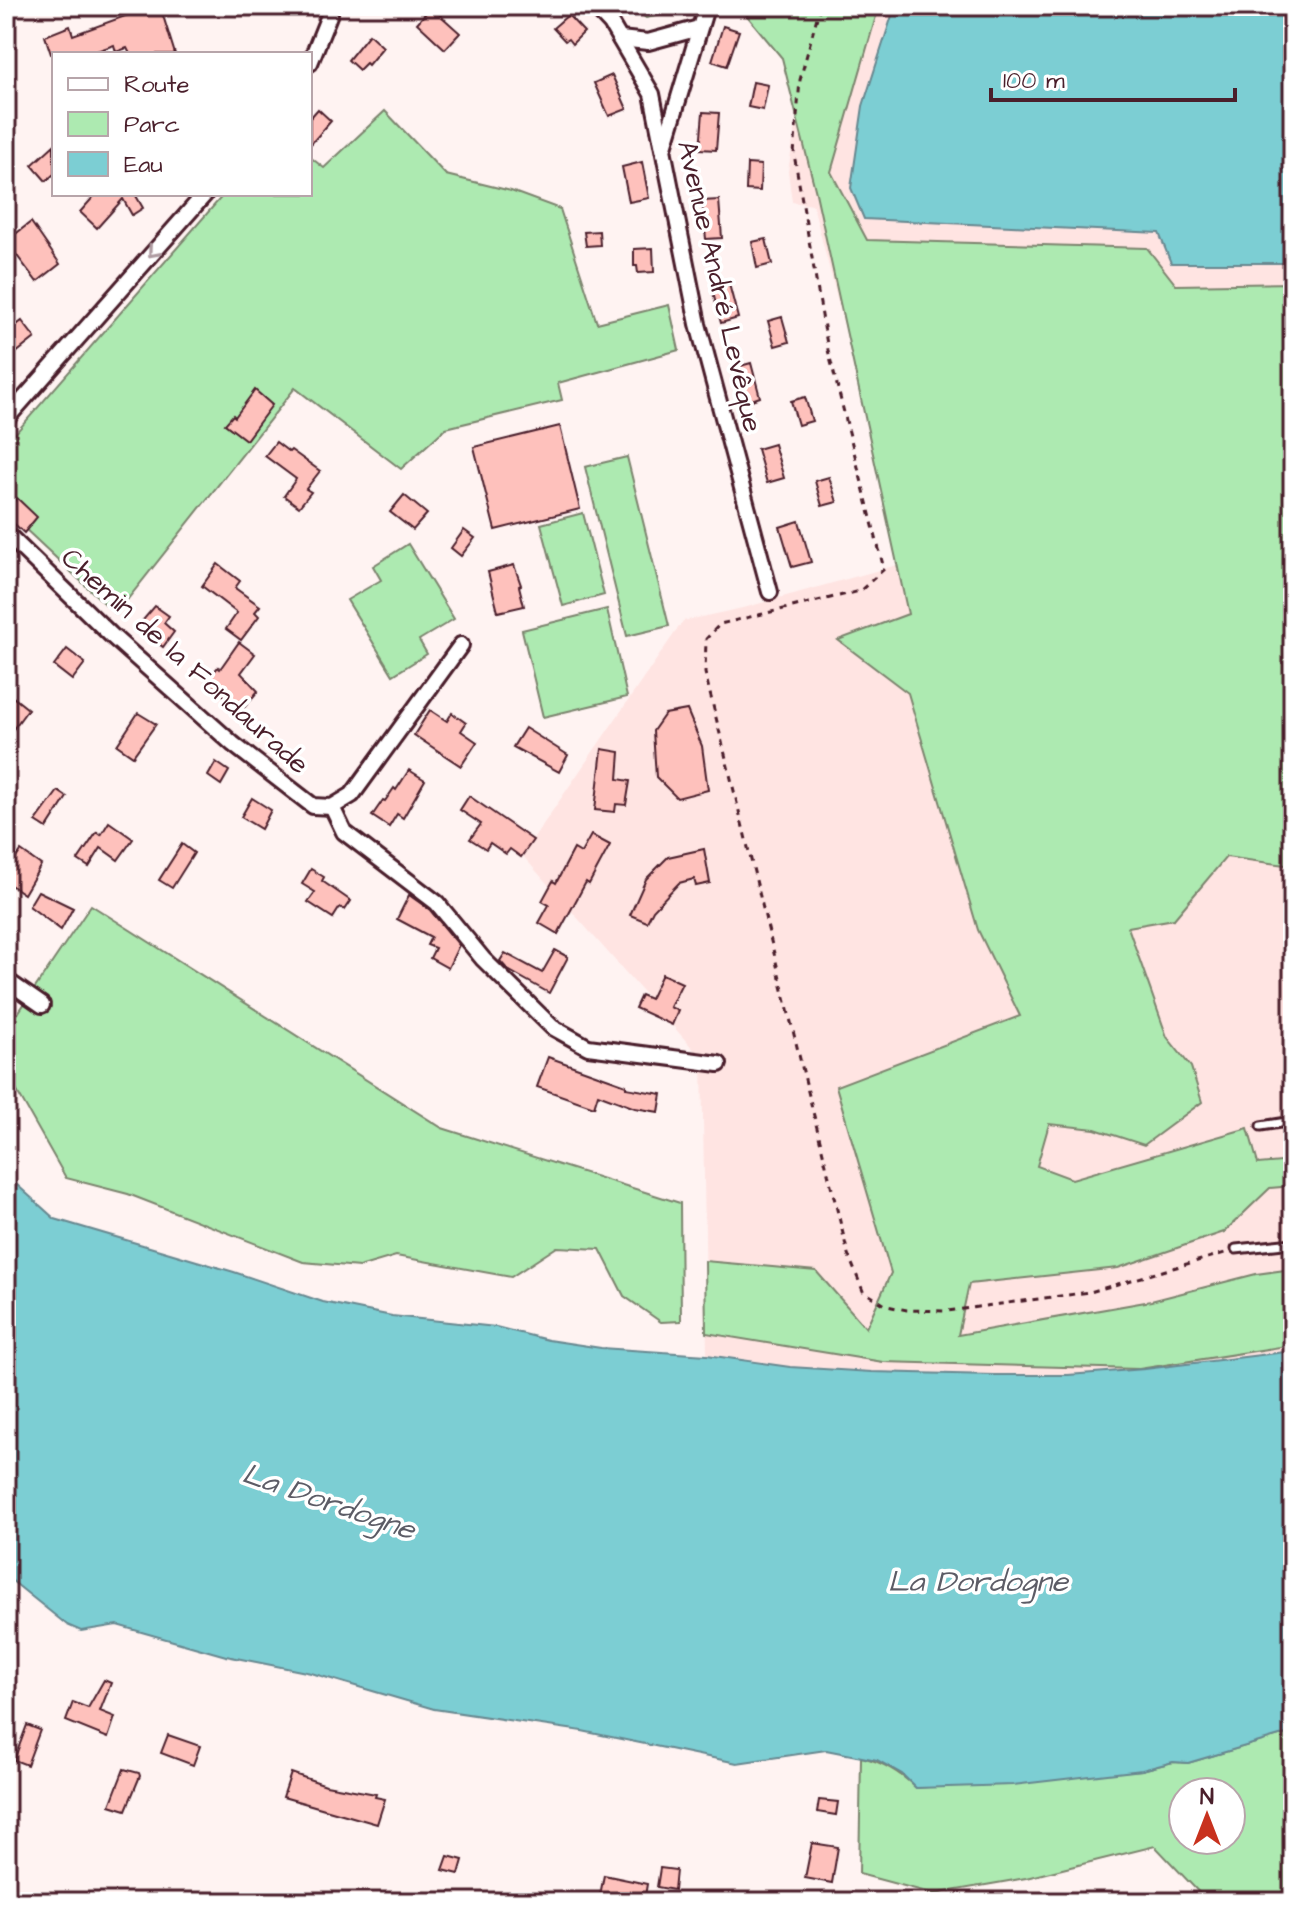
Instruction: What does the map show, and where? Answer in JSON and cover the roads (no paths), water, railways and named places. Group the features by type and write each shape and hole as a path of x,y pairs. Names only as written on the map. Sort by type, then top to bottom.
{"street":[{"path":"312,58 330,6"},
{"name":"Avenue André Levêque","path":"594,6 611,24 652,94 698,324 770,592"},
{"path":"663,151 705,11"},
{"path":"620,39 648,42 699,28"},
{"path":"6,419 203,196"},
{"name":"Chemin de la Fondaurade","path":"6,533 111,635 233,744 313,806 332,807"},
{"path":"461,645 352,795 332,807 344,832 437,903 483,959 552,1027 588,1047 719,1064"},
{"path":"6,980 42,1005"}],"lane":[{"path":"1261,1126 1293,1121"},
{"path":"1236,1249 1293,1243"}],"water":[{"path":"895,6 1293,6 1293,263 1171,263 1159,233 864,219 851,188 863,106"},
{"name":"La Dordogne","path":"6,1175 55,1219 323,1302 392,1316 496,1327 548,1340 601,1348 707,1355 790,1367 993,1375 1068,1375 1145,1369 1293,1351 1293,1732 1188,1763 1173,1762 1142,1770 1013,1785 916,1788 902,1774 877,1760 826,1750 737,1763 582,1731 434,1709 311,1673 226,1656 117,1625 81,1631 67,1625 6,1576"}]}
